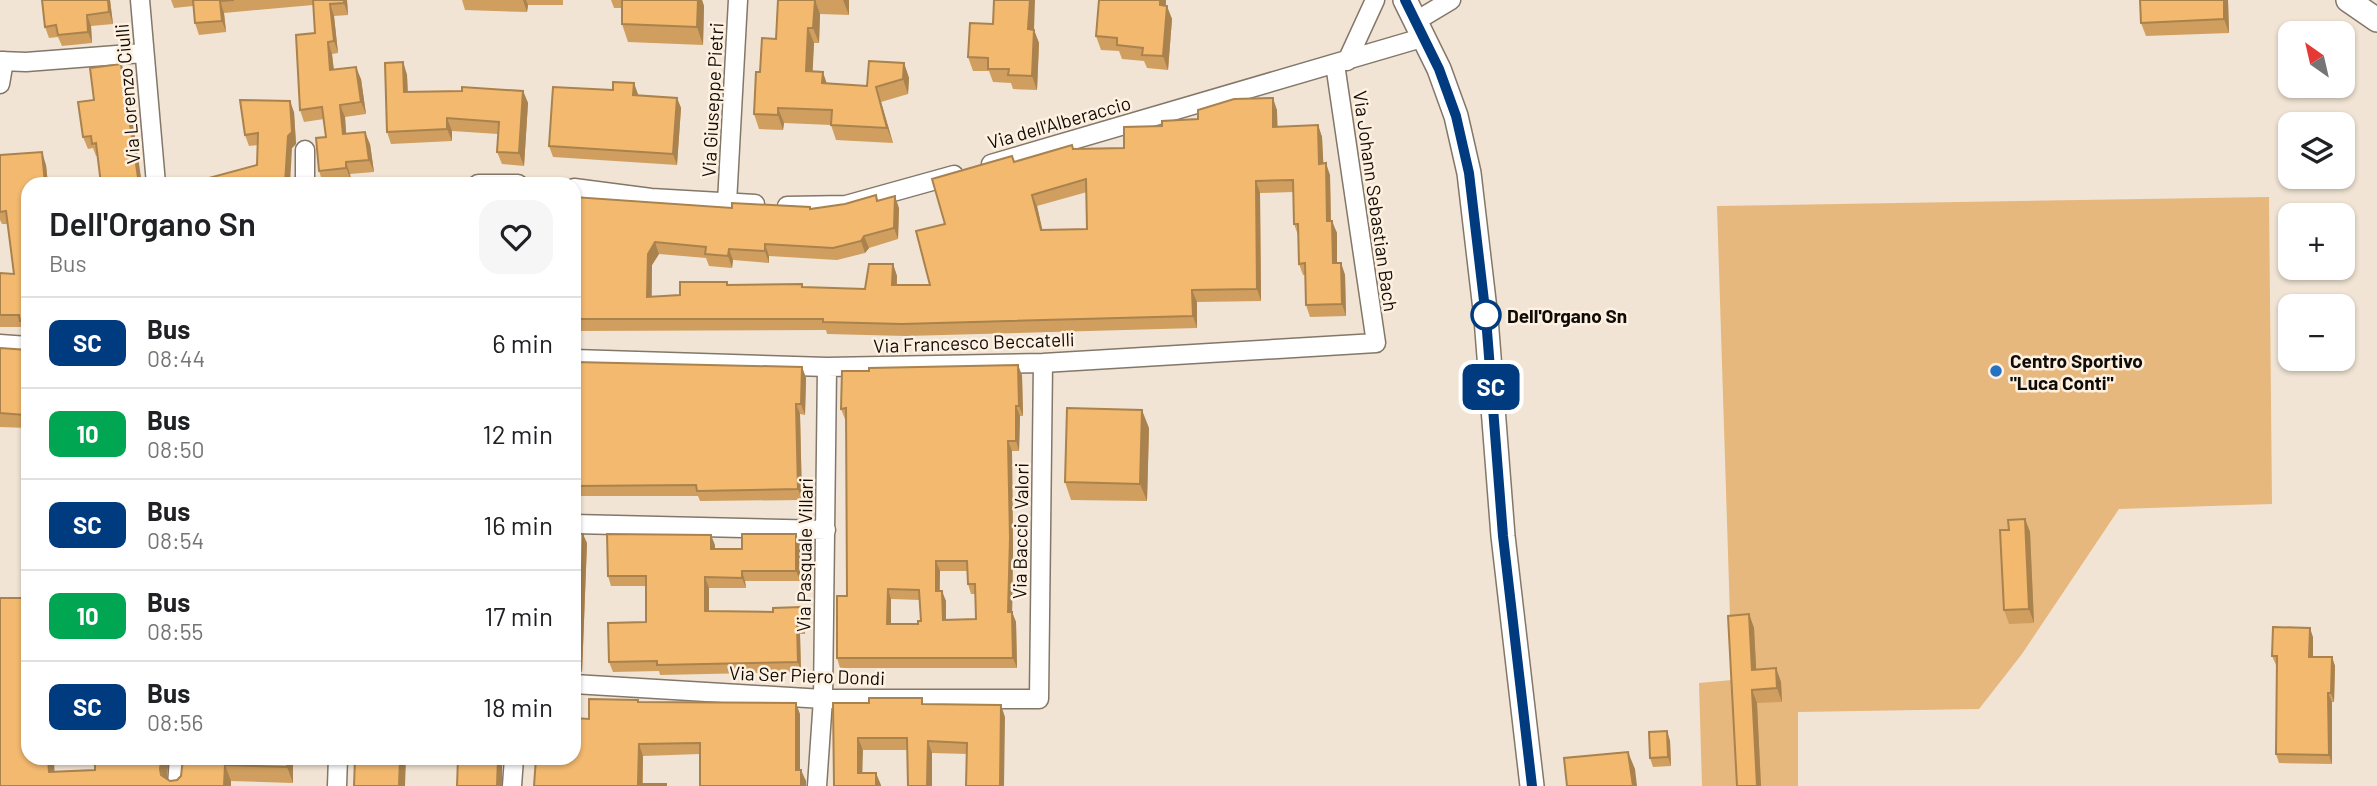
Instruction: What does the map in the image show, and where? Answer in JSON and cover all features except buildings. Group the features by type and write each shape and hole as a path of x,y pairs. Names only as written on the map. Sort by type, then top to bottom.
{"street":[{"name":"Via Lorenzo Ciulli","path":"139,0 155,177"},
{"name":"Via Giuseppe Pietri","path":"727,203 738,0"},
{"path":"1341,62 1375,0"},
{"path":"1405,0 1456,116 1469,173 1486,318 1503,536 1532,786"},
{"name":"Via dell'Alberaccio","path":"581,189 651,198 727,203 831,207 863,201 1341,62 1420,29 1451,0"},
{"path":"2348,0 2377,20"},
{"path":"0,84 2,61 26,62 143,53"},
{"name":"Via Johann Sebastian Bach","path":"1341,62 1376,343"},
{"path":"305,150 305,177"},
{"name":"Via Francesco Beccatelli","path":"581,359 827,367 1043,363 1376,343"},
{"path":"0,344 21,345"},
{"name":"Via Baccio Valori","path":"1039,699 1043,363"},
{"name":"Via Pasquale Villari","path":"817,786 822,699 827,367"},
{"path":"581,524 826,530"},
{"name":"Via Ser Piero Dondi","path":"581,684 822,699 1039,699"},
{"path":"177,786 178,765"},
{"path":"337,786 338,765"},
{"path":"512,786 514,765"}],"shaded area":[{"name":"Centro Sportivo \"Luca Conti\"","path":"2269,197 2272,504 2119,509 2022,654 1979,709 1798,712 1798,786 1702,786 1699,683 1732,680 1717,206"}],"bus line":[{"name":"SC","path":"1405,0 1439,69 1456,116 1469,173 1486,318 1503,536 1532,786"}],"place":[{"name":"Dell'Organo Sn","path":"1486,315"},
{"name":"Centro Sportivo \"Luca Conti\"","path":"1996,371"}]}
